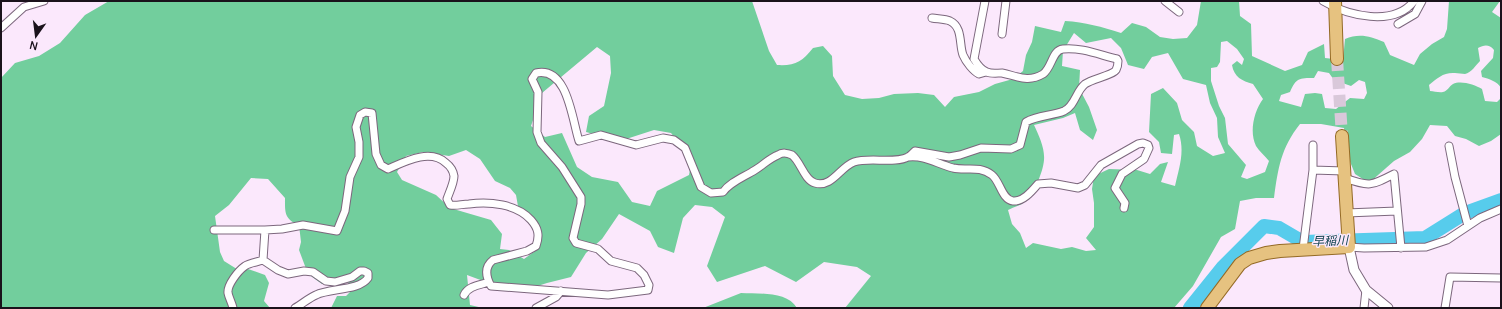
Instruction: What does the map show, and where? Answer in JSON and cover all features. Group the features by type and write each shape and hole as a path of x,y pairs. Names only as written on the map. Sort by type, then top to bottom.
{"main road":[{"path":"1335,5 1337,59"},
{"path":"1211,306 1240,264 1249,258 1266,253 1303,250 1348,243 1342,136"}],"street":[{"path":"1,28 24,7 44,1"},
{"path":"985,1 974,59 986,72"},
{"path":"1002,34 1006,1"},
{"path":"1165,1 1179,12"},
{"path":"1323,1 1356,14 1381,16 1403,12 1410,7 1414,1"},
{"path":"1398,24 1415,14 1422,1"},
{"path":"908,157 915,151 949,157 981,148 1011,149 1020,145 1026,122 1033,118 1064,111 1070,107 1081,88 1095,78 1112,74 1116,71 1118,61 1117,59 1078,50 1061,49 1056,52 1045,73 1035,77 1021,79 986,72 979,74 962,60 959,33 956,26 951,21 932,18"},
{"path":"214,230 265,230 282,229 303,225 337,232 345,212 350,177 359,158 356,127 360,115 365,112 372,113 376,154 381,165 388,169 414,158 427,156 443,160 452,168 454,177 447,200 450,205 457,206 470,203 493,204 516,208 526,214 537,227 539,237 536,246 527,251 494,260 489,263 487,268 487,279 491,286 608,295 648,290 649,285 644,275 636,268 611,261 598,249 576,243 573,238 582,204 581,197 562,167 541,143 537,132 538,92 532,79 536,73 543,71 556,78 565,90 579,140 601,135 636,145 663,138 674,140 685,148 701,187 711,193 723,192 727,186 756,170 778,154 786,153 792,155 797,160 809,180 814,183 822,184 832,180 845,167 863,160 899,159 908,157 926,158 954,168 983,170 995,177 1006,197 1011,201 1018,200 1027,195 1038,184 1051,183 1078,188 1085,185 1101,165 1138,144 1143,143 1148,145 1148,154 1144,159 1122,174 1115,188 1125,203 1124,208"},
{"path":"1303,250 1313,170 1313,144"},
{"path":"1449,146 1454,177 1468,226"},
{"path":"1313,170 1345,174 1358,183 1374,184 1394,174 1401,248"},
{"path":"1388,308 1366,290 1354,270 1348,243 1401,248 1426,247 1447,240 1480,218 1501,209"},
{"path":"1346,213 1397,211"},
{"path":"263,260 265,230"},
{"path":"233,308 232,301 228,294 229,288 238,273 245,266 263,260"},
{"path":"263,260 278,270 288,274 304,271 313,272 326,281 335,282 352,277 360,271 368,273 366,282 317,294 295,308"},
{"path":"1445,308 1450,278 1501,278"},
{"path":"464,295 470,288 489,282"},
{"path":"1364,308 1366,290"},
{"path":"536,308 556,297 561,291"}],"green space":[{"path":"109,1 752,1 769,51 777,65 789,65 798,62 802,60 813,48 823,46 832,56 833,76 845,95 862,99 879,98 894,94 918,93 934,95 945,107 954,97 979,92 995,84 1013,79 1023,71 1026,55 1032,42 1035,26 1061,32 1065,21 1080,22 1121,33 1132,23 1146,27 1160,37 1173,39 1187,38 1197,25 1201,1 1239,1 1240,16 1251,24 1252,56 1285,71 1302,65 1308,52 1324,44 1325,58 1343,60 1345,39 1355,36 1374,38 1384,42 1390,55 1414,65 1420,54 1432,44 1444,37 1447,29 1449,1 1500,1 1492,12 1501,18 1501,88 1495,82 1482,77 1481,71 1493,58 1494,50 1486,46 1478,48 1480,61 1469,72 1465,74 1451,73 1444,75 1429,85 1430,91 1441,92 1446,91 1453,84 1464,83 1482,89 1485,101 1497,102 1501,98 1501,134 1491,141 1479,146 1466,139 1455,136 1447,126 1430,125 1422,139 1410,152 1394,161 1369,183 1355,174 1349,159 1344,128 1321,124 1300,124 1288,141 1284,150 1277,177 1274,198 1256,198 1240,201 1235,229 1221,237 1193,286 1174,308 845,308 871,276 857,267 824,262 796,282 765,266 717,282 707,266 725,217 712,207 695,205 683,218 674,253 658,247 650,231 619,214 602,239 586,253 571,277 525,290 502,288 467,275 470,305 483,308 331,308 337,296 346,296 352,290 348,282 322,284 308,274 299,250 301,242 299,225 288,218 286,214 285,198 268,179 251,178 229,205 215,216 220,252 224,261 240,271 248,269 265,275 269,283 264,301 270,308 1,308 1,78 15,63 39,56 60,43 85,15","holes":["1074,33 1086,43 1111,38 1121,48 1128,65 1144,69 1152,57 1168,53 1183,79 1206,85 1210,103 1217,118 1218,137 1225,153 1213,156 1197,146 1194,132 1182,120 1177,103 1163,88 1151,94 1149,132 1159,142 1161,153 1172,154 1174,135 1179,134 1181,141 1180,166 1175,186 1161,182 1168,162 1160,164 1150,174 1137,170 1109,169 1094,176 1092,189 1094,203 1094,227 1086,238 1096,250 1086,251 1072,247 1061,249 1033,243 1026,248 1020,233 1012,224 1008,210 1022,204 1030,196 1042,171 1044,151 1034,125 1063,118 1075,113 1080,130 1093,140 1097,130 1089,107 1079,88 1080,70 1062,66 1063,51","1227,41 1237,49 1244,59 1242,65 1237,61 1232,65 1235,73 1242,80 1253,84 1263,99 1255,115 1253,134 1256,146 1269,161 1265,172 1247,179 1241,177 1246,165 1228,144 1225,118 1219,106 1211,81 1211,68 1217,67 1220,62 1221,42","597,47 610,56 611,73 604,106 589,116 586,132 620,141 654,130 671,133 692,159 689,175 657,191 650,206 632,202 618,182 592,177 577,167 562,133 545,137 531,126 542,93","1318,71 1329,73 1334,80 1351,86 1359,80 1365,82 1367,93 1364,99 1350,98 1336,109 1325,108 1322,94 1315,93 1305,94 1301,107 1279,101 1281,95 1290,92 1296,81 1305,78 1314,78","466,150 480,159 495,181 510,188 516,195 519,212 535,231 539,240 538,249 524,259 509,250 500,249 502,234 491,220 450,208 436,195 402,180 397,172 406,156 423,152 449,156"]},
{"path":"741,293 772,294 786,299 797,308 703,308"}],"waterway":[{"name":"早稲川","path":"1190,308 1223,267 1264,226 1279,228 1303,242 1425,238 1465,213 1501,200"}],"tunnel":[{"path":"1337,59 1342,136"}]}
